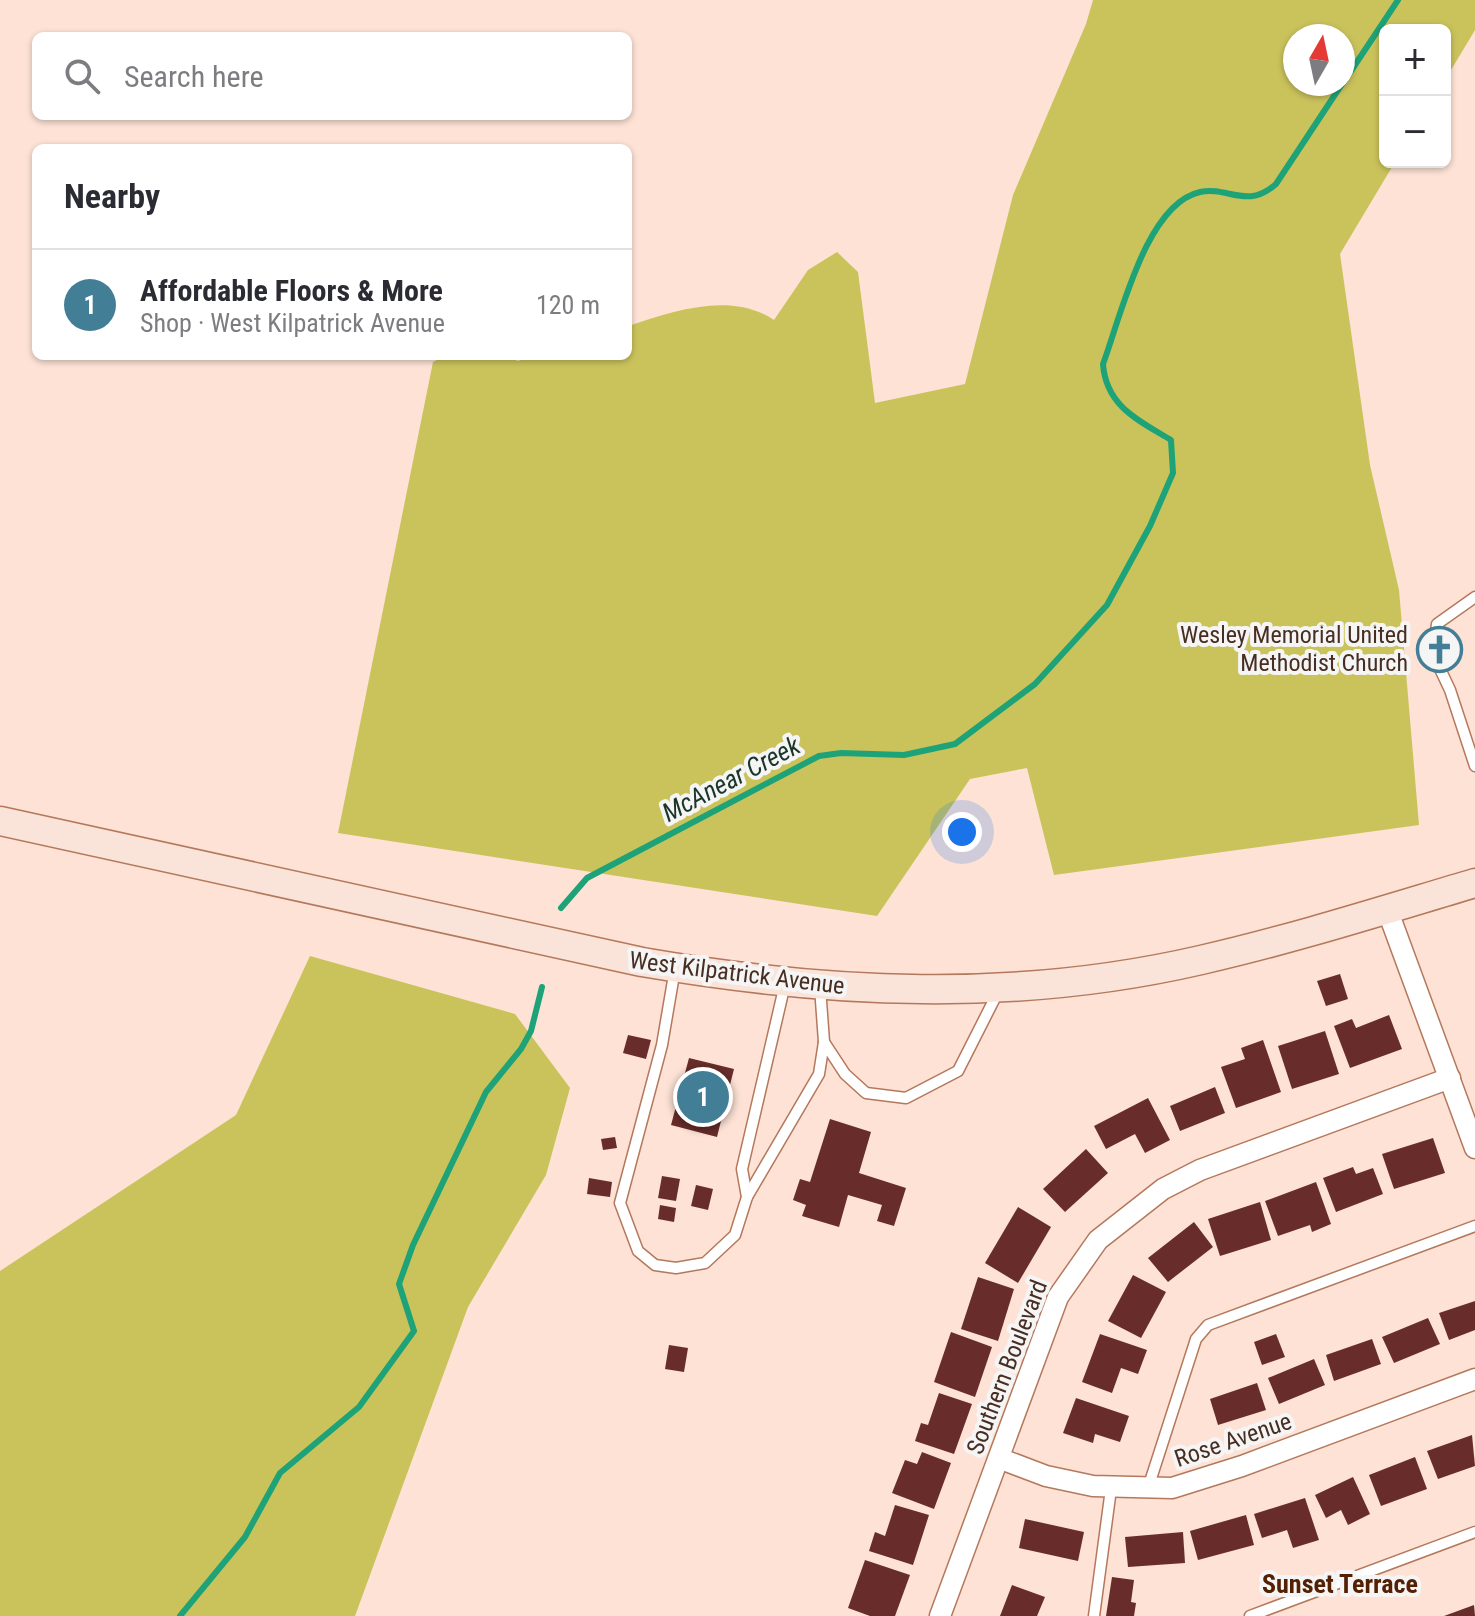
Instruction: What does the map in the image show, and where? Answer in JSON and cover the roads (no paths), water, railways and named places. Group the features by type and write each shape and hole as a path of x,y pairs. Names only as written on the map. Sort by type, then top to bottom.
{"main road":[{"name":"West Kilpatrick Avenue","path":"0,821 676,968 820,986 920,992 1000,988 1199,961 1475,883"}],"street":[{"path":"1387,909 1475,1148"},
{"name":"Southern Boulevard","path":"940,1616 1001,1459 1058,1297 1098,1240 1163,1189 1200,1170 1450,1078"},
{"name":"Rose Avenue","path":"1001,1459 1054,1478 1111,1489 1172,1488 1242,1466 1475,1379"}],"lane":[{"path":"1475,597 1437,624 1433,654 1450,690 1475,766"},
{"path":"676,968 662,1045 620,1203 638,1251 655,1265 676,1268 705,1263 735,1235 747,1197 819,1074 824,1042 820,986"},
{"path":"747,1197 742,1169 786,982"},
{"path":"824,1042 845,1074 866,1093 906,1098 958,1071 1000,988"},
{"path":"1148,1488 1196,1339 1208,1325 1475,1226"},
{"path":"1094,1616 1111,1489"},
{"path":"1250,1616 1475,1532"}],"waterway":[{"name":"McAnear Creek","path":"1355,65 1398,0"},
{"name":"McAnear Creek","path":"561,908 587,878 819,756 841,753 904,755 955,744 1035,684 1107,605 1150,526 1173,473 1171,440 1136,418 1117,401 1105,379 1103,364 1127,292 1150,239 1181,201 1200,192 1238,196 1266,192 1276,184 1334,96"},
{"name":"McAnear Creek","path":"180,1616 245,1537 280,1473 359,1407 414,1331 399,1284 413,1245 486,1092 521,1049 531,1031 542,987"}],"place":[{"name":"Wesley Memorial United Methodist Church","path":"1439,649"},
{"name":"Affordable Floors & More","path":"703,1097"}],"district":[{"name":"Sunset Terrace","path":"1340,1584"}]}
